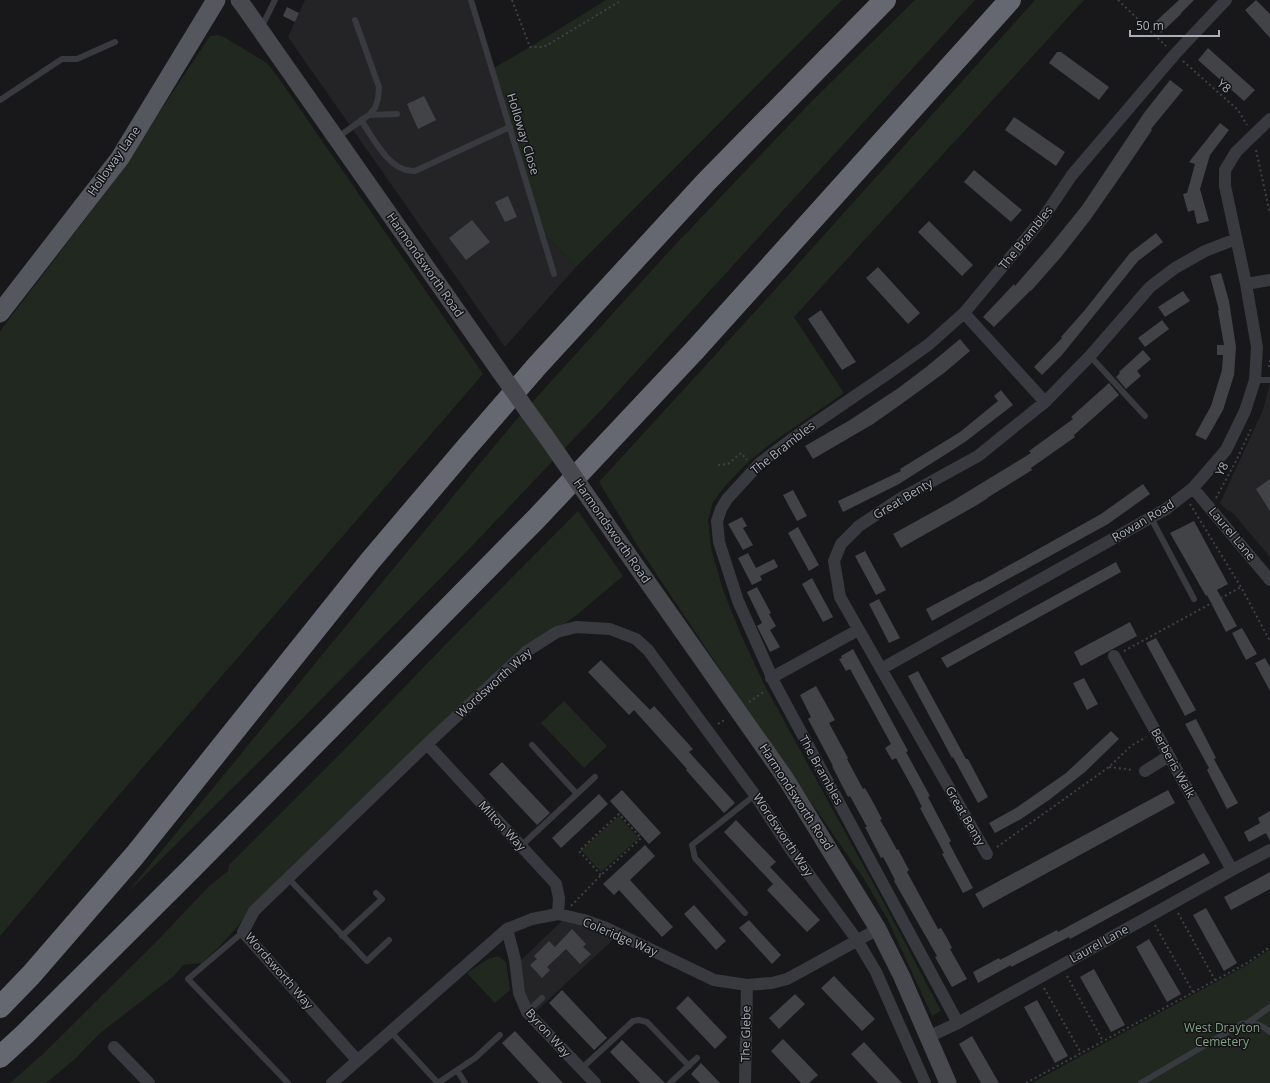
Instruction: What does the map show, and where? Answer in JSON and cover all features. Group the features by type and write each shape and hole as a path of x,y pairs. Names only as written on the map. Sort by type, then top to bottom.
{"highway":[{"path":"0,1007 31,974 135,855 370,561 537,366 707,181 885,0"},
{"path":"0,1057 190,870 536,519 700,344 1010,0"}],"main road":[{"name":"Holloway Lane","path":"0,313 120,158 216,0"}],"street":[{"name":"Harmondsworth Road","path":"239,0 786,779 878,929 902,977 948,1083"},
{"name":"The Brambles","path":"958,1022 773,681 738,601 719,542 717,521 721,509 727,499 760,463 792,439 928,345 964,312 1043,218 1072,175 1175,54 1226,0"},
{"name":"Rowan Road","path":"881,669 1166,509 1189,491 1226,450 1245,411 1264,380 1256,347 1246,284 1225,186 1225,170 1236,152 1270,119"},
{"name":"Great Benty","path":"987,854 840,597 834,561 841,544 859,526 898,500 978,456 1045,402 1090,356 1150,287 1175,268 1205,250 1236,239"},
{"path":"1246,284 1270,280"},
{"path":"964,312 1045,402"},
{"name":"Laurel Lane","path":"1189,491 1270,580"},
{"name":"Wordsworth Way","path":"357,1060 243,932 254,911 527,650 557,632 576,627 610,629 636,639 648,650 755,794 791,850 857,940 876,972 925,1083"},
{"path":"773,681 858,630"},
{"name":"Berberis Walk","path":"1114,656 1232,870"},
{"name":"Milton Way","path":"427,744 556,884 560,898 560,915"},
{"path":"1146,771 1169,756"},
{"name":"Laurel Lane","path":"928,1037 1039,978 1270,850"},
{"name":"Coleridge Way","path":"332,1083 507,929 532,919 560,915 584,920 606,928 714,980 747,985 787,979 878,929"},
{"name":"Byron Way","path":"507,929 515,960 519,993 526,1012 595,1083"},
{"name":"The Glebe","path":"745,1083 747,985"},
{"path":"114,1047 142,1081"}],"lane":[{"path":"260,29 274,0"},
{"name":"Holloway Close","path":"471,0 554,274"},
{"path":"336,138 369,115 377,104 379,87 355,20"},
{"path":"0,100 62,59 77,59 115,42"},
{"path":"369,115 397,114"},
{"path":"361,120 385,155 400,167 410,171 415,171 510,128"},
{"path":"1090,356 1145,416"},
{"path":"1151,518 1194,599"},
{"path":"532,745 577,794"},
{"path":"521,846 595,777"},
{"path":"745,913 695,858 692,845 755,794"},
{"path":"288,878 366,961 389,940"},
{"path":"342,936 382,899 376,893"},
{"path":"243,932 188,979 288,1083"},
{"path":"526,1012 542,998"},
{"path":"1141,1083 1241,1024 1249,1022 1270,1007"},
{"path":"581,1069 633,1021 639,1020 647,1022 689,1066"},
{"path":"1249,1022 1270,1032"},
{"path":"390,1031 438,1083 474,1058 500,1035"},
{"path":"670,1083 697,1058"},
{"path":"456,1070 465,1083"}],"path":[{"path":"512,0 530,47 544,47 622,0"},
{"name":"Y8","path":"1118,0 1175,54 1238,110 1253,136 1270,214"},
{"path":"1264,380 1270,360"},
{"name":"Y8","path":"1213,503 1236,462 1251,428"},
{"path":"718,465 728,464 741,453 755,468"},
{"path":"1189,491 1270,641"},
{"path":"1114,656 1241,588"},
{"path":"748,703 773,681"},
{"path":"987,854 1109,767 1130,746 1156,731"},
{"path":"1109,767 1146,771"},
{"path":"560,915 641,838 619,814 579,851 601,875"},
{"path":"1173,903 1216,980"},
{"path":"1150,916 1193,992"},
{"path":"1026,1083 1247,963 1270,947"},
{"path":"1061,965 1103,1041"},
{"path":"1039,978 1081,1053"}],"shaded area":[{"path":"305,0 471,0 542,232 576,267 505,347 288,37"},
{"path":"1270,383 1270,557 1232,512 1227,510 1220,503 1263,410"},
{"path":"565,918 617,936 532,1015 528,1011 519,962"}],"green space":[{"path":"606,0 842,0 576,267 542,232 492,69"},
{"path":"915,0 975,0 603,408 471,547 299,722 127,893 516,420 674,246 812,101"},
{"path":"1035,0 1084,0 794,317 844,393 773,442 748,462 726,485 713,502 708,520 711,548 723,590 742,637 765,686 884,903 941,1011 932,1016 889,922 866,882 746,708 639,548 599,482 772,293"},
{"path":"218,35 224,37 267,63 278,77 483,374 119,795 0,936 0,331 109,188 210,36"},
{"path":"578,511 623,576 573,618 555,630 255,903 238,926 202,963 183,965 174,976 99,1034 75,1059 46,1083 10,1083 44,1053 157,941 209,886 228,871 229,865"},
{"path":"564,701 607,746 584,768 541,723"},
{"path":"619,816 639,838 601,872 581,850"},
{"name":"West Drayton Cemetery","path":"1270,949 1270,1083 1032,1083 1247,965"},
{"path":"498,956 506,962 510,990 495,1003 467,973 488,959"}],"building":[{"path":"1179,0 1194,0 1161,33 1153,24"},
{"path":"1256,0 1270,14 1270,38 1245,10"},
{"path":"287,7 299,13 295,22 283,16"},
{"path":"1208,48 1255,90 1244,101 1198,60"},
{"path":"1057,52 1061,52 1109,87 1099,100 1049,63"},
{"path":"1170,80 1183,90 1151,129 1152,130 1090,220 1061,257 1031,291 994,327 983,317 1014,284 1015,286 1082,206 1144,113"},
{"path":"424,96 436,120 418,129 407,104"},
{"path":"1014,117 1065,152 1056,166 1005,130"},
{"path":"1220,123 1229,130 1210,155 1200,189 1209,221 1197,224 1194,210 1188,212 1183,194 1187,193 1195,164 1189,162"},
{"path":"974,170 1022,210 1011,222 964,182"},
{"path":"508,196 517,217 505,222 495,202"},
{"path":"472,220 490,242 466,260 449,238"},
{"path":"929,221 973,265 962,276 918,232"},
{"path":"1156,233 1163,242 1138,261 1062,355 1042,375 1034,367 1062,338 1061,337 1084,311 1130,253"},
{"path":"878,267 920,313 908,324 866,278"},
{"path":"1221,273 1229,301 1236,347 1234,375 1223,410 1206,440 1195,435 1211,406 1222,370 1223,355 1217,355 1217,345 1224,345 1219,310 1210,276"},
{"path":"1183,291 1190,301 1165,317 1158,307"},
{"path":"821,310 856,362 842,370 808,319"},
{"path":"1162,320 1169,329 1145,347 1138,338"},
{"path":"960,339 970,351 944,373 873,424 813,459 805,446 850,420 897,389"},
{"path":"1143,350 1151,359 1137,371 1141,376 1126,389 1116,377 1120,373 1119,372"},
{"path":"1109,383 1119,395 1074,435 1075,437 1031,468 1032,470 977,505 901,548 893,534 949,503 1031,453 1029,451 1073,419 1071,417"},
{"path":"1001,390 1013,405 965,442 899,484 843,512 838,501 901,471 900,469 960,432 998,401 994,396"},
{"path":"1270,479 1270,511 1256,489"},
{"path":"1143,484 1150,494 1108,524 932,621 926,609 979,582 1101,514"},
{"path":"793,490 807,516 797,521 783,495"},
{"path":"742,517 747,526 743,528 753,545 743,550 728,524"},
{"path":"1194,521 1228,584 1217,590 1237,626 1226,632 1207,595 1206,596 1170,533"},
{"path":"798,527 819,565 809,571 788,533"},
{"path":"865,551 886,590 876,595 855,556"},
{"path":"748,553 756,568 774,559 778,567 760,576 762,580 752,585 738,558"},
{"path":"1116,562 1121,572 947,668 941,658"},
{"path":"812,578 833,617 823,622 802,584"},
{"path":"757,587 776,626 770,630 780,647 770,652 757,626 762,623 747,592"},
{"path":"879,599 900,638 889,643 869,604"},
{"path":"1130,622 1137,636 1081,666 1074,652"},
{"path":"1242,628 1257,654 1246,660 1232,633"},
{"path":"1156,638 1196,710 1185,716 1146,643"},
{"path":"853,649 908,751 906,752 930,796 928,797 951,841 949,843 973,888 963,893 942,854 944,853 920,808 922,807 913,789 896,758 892,760 885,748 891,744 850,669 846,671 839,659 842,658 841,656"},
{"path":"1265,658 1270,667 1270,691 1255,663"},
{"path":"601,660 650,710 654,706 693,749 689,752 735,803 724,813 634,710 629,715 588,672"},
{"path":"918,671 988,797 978,803 908,676"},
{"path":"1084,678 1098,704 1087,710 1073,683"},
{"path":"816,686 835,720 829,723 848,758 847,759 863,789 865,788 874,804 882,819 880,820 909,870 907,872 938,929 941,928 947,938 952,948 950,949 967,979 952,987 935,957 937,956 894,881 895,880 883,857 881,858 865,827 867,827 850,796 848,797 808,719 811,717 800,695"},
{"path":"1196,719 1216,758 1214,759 1238,803 1227,809 1207,770 1209,768 1185,724"},
{"path":"1111,731 1119,739 1085,772 1049,800 1021,819 995,833 989,823 1016,808 1066,773"},
{"path":"502,762 550,813 537,825 489,774"},
{"path":"622,790 661,833 649,844 610,801"},
{"path":"1168,790 1175,803 983,908 975,894"},
{"path":"599,794 608,804 561,848 552,838"},
{"path":"1270,811 1270,841 1266,833 1249,842 1244,832 1260,823 1258,818"},
{"path":"736,820 776,862 770,867 820,920 807,932 767,890 773,884 724,832"},
{"path":"645,845 655,856 630,880 673,927 662,937 619,890 614,895 603,884"},
{"path":"1204,853 1210,863 1070,939 1069,937 978,983 973,972 999,958 1000,960 1057,930 1058,932"},
{"path":"1270,872 1270,889 1231,910 1224,897"},
{"path":"694,905 726,941 716,950 684,914"},
{"path":"1206,908 1237,963 1224,971 1193,915"},
{"path":"749,920 781,955 772,964 739,928"},
{"path":"572,929 586,944 583,947 591,954 580,964 566,949 547,967 550,970 542,978 530,965 537,959 534,956 549,941 555,947"},
{"path":"1149,939 1181,994 1167,1002 1136,947"},
{"path":"1094,969 1125,1025 1111,1032 1080,977"},
{"path":"834,976 875,1019 862,1031 821,988"},
{"path":"562,990 607,1038 594,1050 549,1003"},
{"path":"795,994 805,1004 779,1029 769,1018"},
{"path":"688,996 727,1037 715,1049 676,1008"},
{"path":"1037,1000 1068,1056 1055,1063 1024,1007"},
{"path":"515,1031 563,1083 539,1083 502,1043"},
{"path":"972,1036 999,1083 981,1083 959,1044"},
{"path":"783,1039 818,1075 809,1083 801,1083 771,1051"},
{"path":"622,1040 665,1083 640,1083 610,1052"},
{"path":"864,1042 902,1083 878,1083 851,1054"},
{"path":"701,1063 720,1083 700,1083 691,1074"}]}
